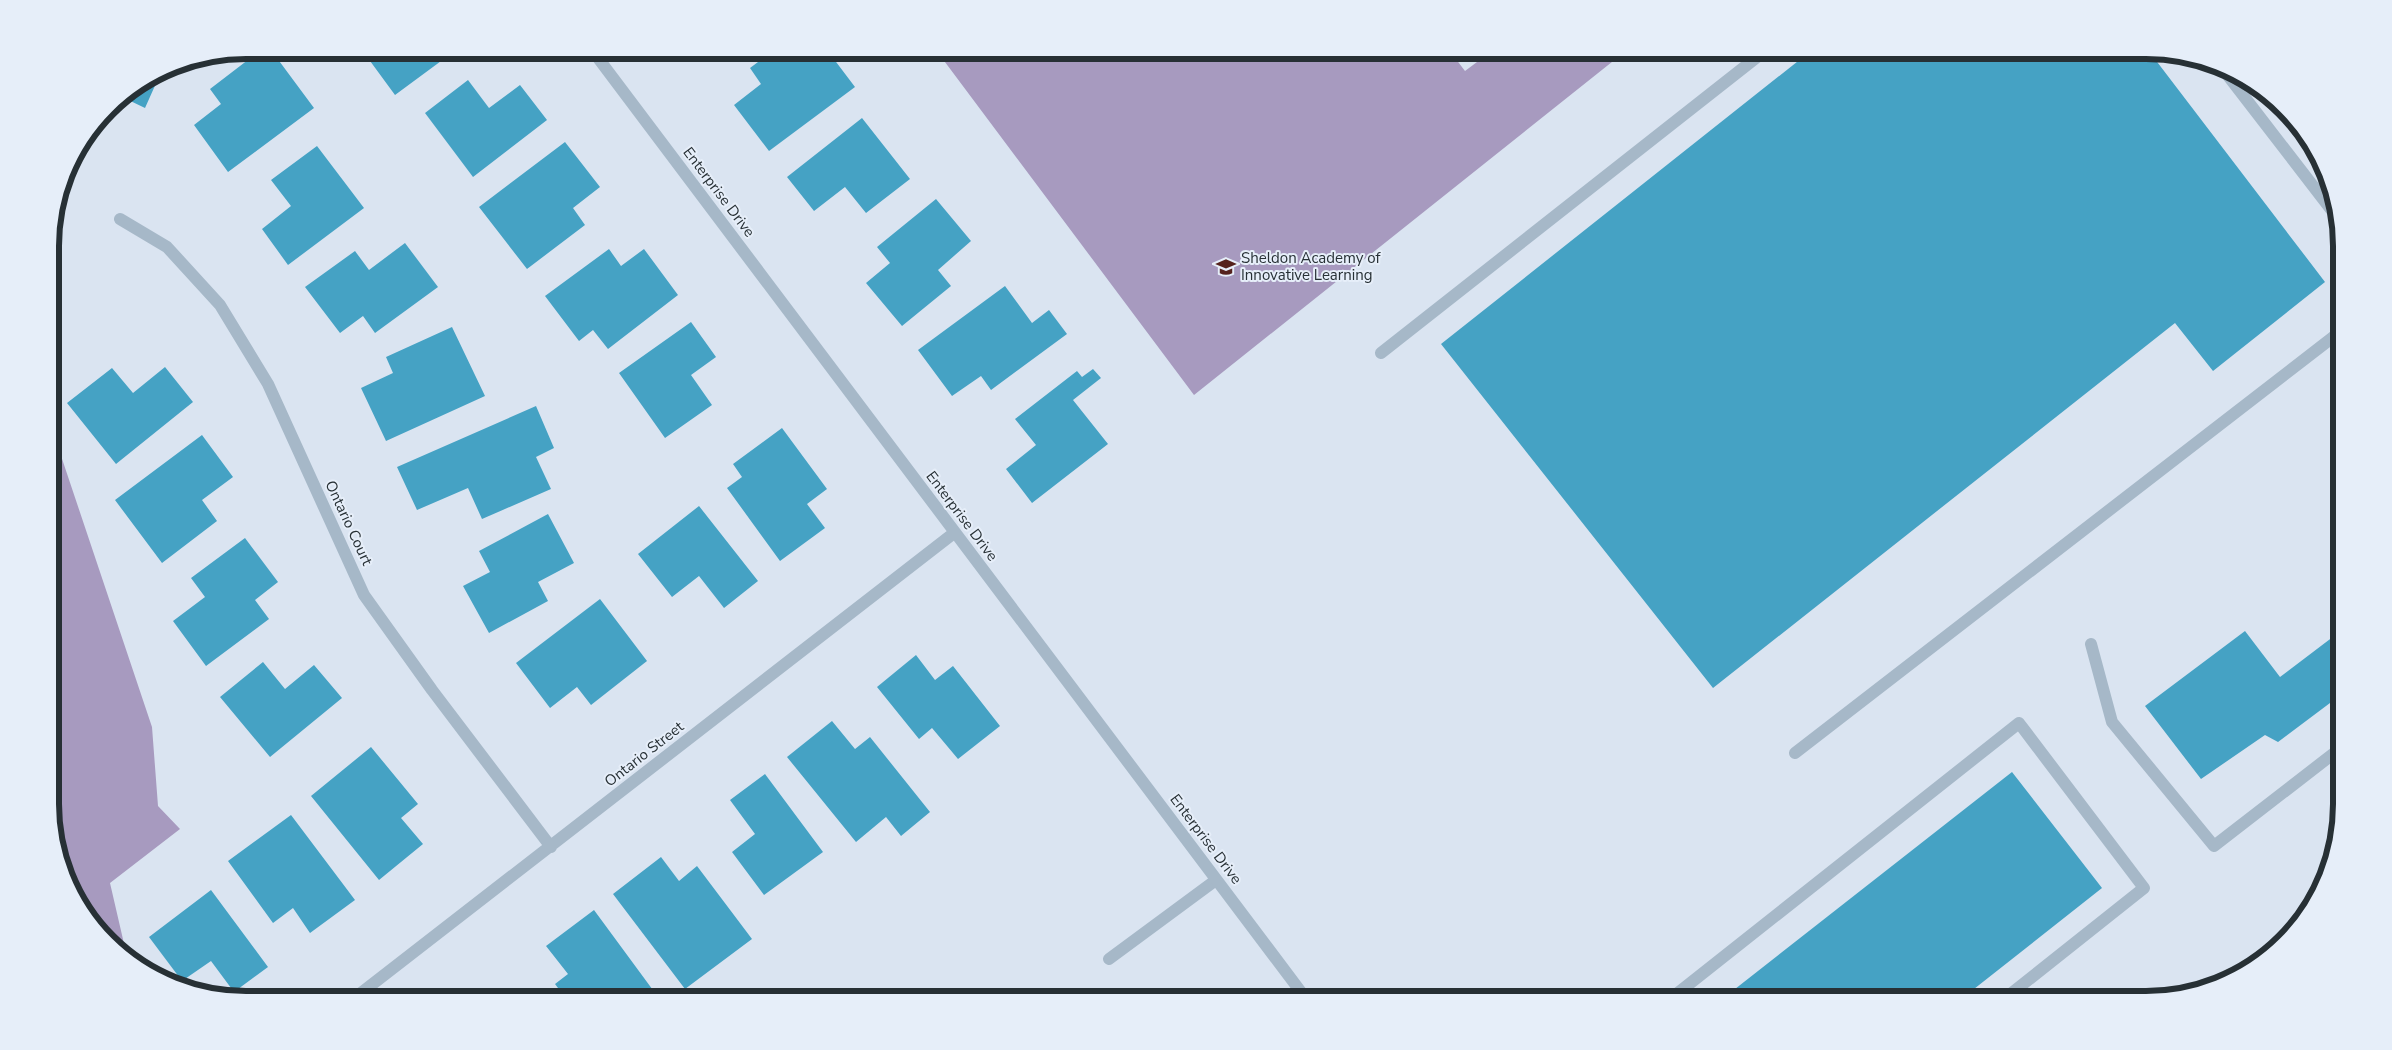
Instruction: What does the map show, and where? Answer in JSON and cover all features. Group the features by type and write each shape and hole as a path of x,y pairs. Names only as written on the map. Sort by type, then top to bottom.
{"street":[{"name":"Enterprise Drive","path":"599,59 1300,991"},
{"path":"1381,353 1755,59"},
{"path":"2230,79 2330,208"},
{"name":"Ontario Court","path":"120,219 167,247 220,305 268,384 364,595 432,690 551,847"},
{"path":"1795,753 2333,337"},
{"name":"Ontario Street","path":"364,991 954,533"},
{"path":"2091,644 2112,722 2214,846 2333,754"},
{"path":"1680,991 2019,723 2144,888 2014,991"},
{"path":"1109,959 1216,880"}],"shaded area":[{"name":"Sheldon Academy of Innovative Learning","path":"943,59 1456,59 1465,71 1481,59 1616,59 1194,395"},
{"path":"59,450 152,727 158,806 180,829 110,883 125,947 105,928 84,898 69,865 60,829"}],"building":[{"path":"249,59 278,59 314,108 228,172 194,125 221,104 210,89"},
{"path":"369,59 444,59 395,95"},
{"path":"762,59 834,59 855,87 769,151 734,105 761,84 750,68"},
{"path":"1801,59 2155,59 2325,282 2213,371 2175,323 1713,688 1441,344"},
{"path":"468,80 489,108 520,85 547,120 473,177 425,113"},
{"path":"157,81 145,108 128,100"},
{"path":"862,118 910,179 866,213 845,187 814,211 787,177"},
{"path":"565,142 600,187 573,208 585,225 527,269 479,207"},
{"path":"317,146 364,208 288,265 262,229 291,206 271,180"},
{"path":"936,199 971,241 938,270 951,286 902,326 866,283 890,263 877,247"},
{"path":"405,243 438,287 375,333 363,316 340,333 305,287 355,251 369,270"},
{"path":"609,249 621,266 644,249 678,295 608,349 593,330 579,341 545,296"},
{"path":"1005,286 1032,323 1049,310 1067,334 991,390 981,376 952,396 918,350"},
{"path":"691,322 716,357 691,375 712,405 665,438 619,373"},
{"path":"452,327 485,396 386,441 361,388 393,373 386,357"},
{"path":"165,367 193,402 116,464 67,403 112,368 133,393"},
{"path":"1093,369 1101,378 1073,400 1108,444 1032,503 1006,469 1036,445 1015,419 1077,371 1082,377"},
{"path":"536,406 554,448 536,457 551,489 482,519 468,488 417,510 397,467"},
{"path":"782,428 827,489 807,504 825,528 780,561 727,488 742,477 733,464"},
{"path":"202,435 233,477 202,500 217,521 162,563 115,500"},
{"path":"699,506 758,581 724,608 699,576 672,597 638,554"},
{"path":"548,514 574,563 538,582 548,601 489,633 463,586 490,572 479,551"},
{"path":"245,538 278,582 255,600 269,619 206,666 173,621 205,597 191,578"},
{"path":"600,599 647,661 591,705 577,687 550,708 516,663"},
{"path":"2245,631 2280,677 2333,637 2333,701 2278,742 2265,735 2201,779 2145,706"},
{"path":"916,655 935,680 953,666 1000,726 958,759 932,728 919,739 877,687"},
{"path":"263,662 285,689 314,665 342,698 270,757 220,697"},
{"path":"832,721 855,749 870,737 930,812 901,836 886,817 856,842 787,757"},
{"path":"371,747 418,804 401,818 423,844 379,880 311,796"},
{"path":"2012,772 2102,888 1971,991 1732,991"},
{"path":"765,774 823,852 764,895 732,852 755,834 730,800"},
{"path":"291,815 355,900 310,933 293,908 273,923 228,861"},
{"path":"661,857 679,881 697,866 752,939 685,989 613,894"},
{"path":"211,890 268,967 235,991 233,991 211,961 183,980 149,937"},
{"path":"594,910 654,991 560,991 555,984 568,974 546,946"}],"place":[{"name":"Sheldon Academy of Innovative Learning","path":"1226,267"}]}
